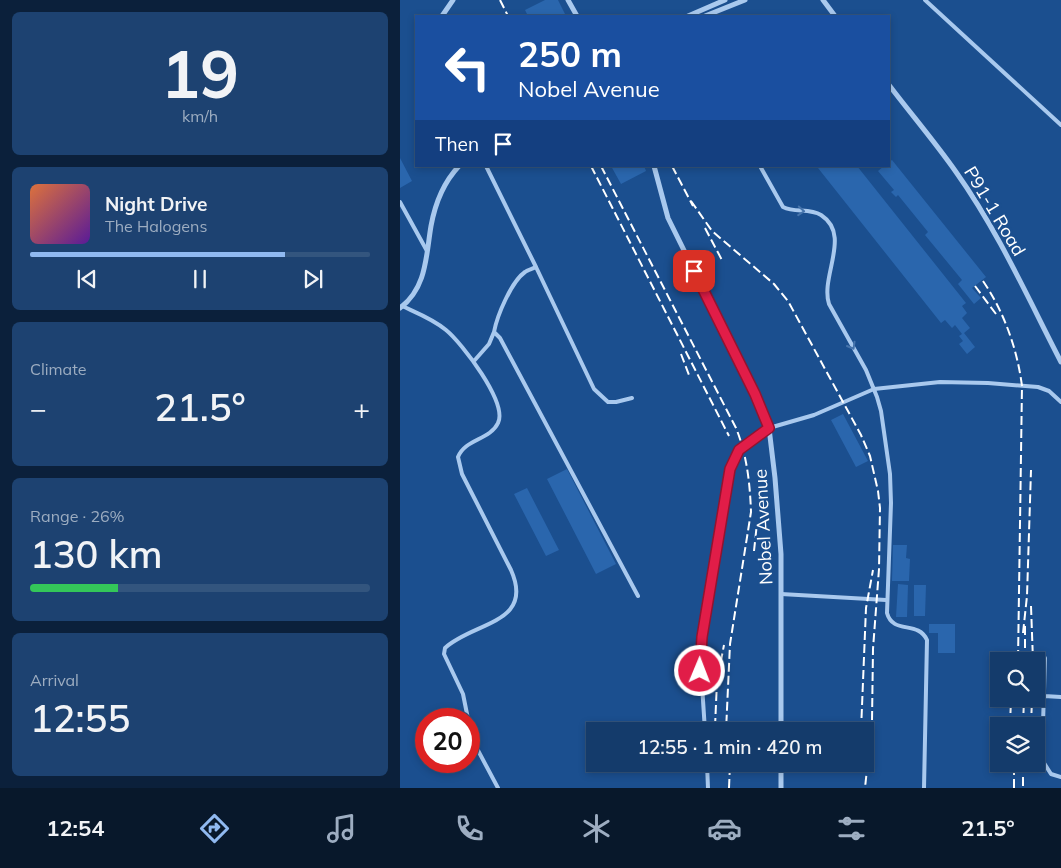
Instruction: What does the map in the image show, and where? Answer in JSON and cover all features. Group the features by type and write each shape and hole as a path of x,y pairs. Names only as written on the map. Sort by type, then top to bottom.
{"street":[{"path":"443,15 454,0"},
{"path":"568,0 577,15"},
{"path":"690,15 725,0"},
{"path":"708,15 745,0"},
{"path":"823,0 834,15"},
{"name":"P91-1 Road","path":"890,86 968,190 1010,261 1061,362"},
{"path":"401,307 410,299 420,281 428,252 431,224 439,196 458,167"},
{"name":"Nobel Avenue","path":"654,167 668,218 755,394 769,428 778,511 781,722"},
{"path":"781,772 781,788"}],"lane":[{"path":"925,0 1061,125"},
{"path":"486,167 594,389 608,402 632,398"},
{"path":"761,167 783,206 789,210 814,212 821,215 830,228 835,251 827,279 826,294 829,304 874,389 881,411 890,474 891,502 886,600 889,619 899,626 919,630 927,640 924,788"},
{"path":"400,202 428,252"},
{"path":"474,361 489,344 496,323 514,285 525,272 536,267"},
{"path":"401,307 436,322 447,330 474,361 497,405 499,421 489,433 460,451 458,463 515,579 517,593 511,610 502,617 456,640 446,648 444,654 463,694 466,708"},
{"path":"494,332 500,338 638,596"},
{"path":"704,722 700,654 730,469 739,450 769,428 814,416 874,389 940,382 988,383 1038,387 1049,391 1061,402"},
{"path":"780,594 886,600"},
{"path":"1045,677 1046,658"},
{"path":"1045,696 1061,697"},
{"path":"1044,707 1044,763 1050,774 1061,777"},
{"path":"480,754 498,788"},
{"path":"707,772 708,788"}],"building":[{"path":"545,0 558,0 566,15 528,15 525,10"},
{"path":"400,158 412,181 400,188"},
{"path":"892,160 986,277 972,288 981,298 974,304 958,284 962,280 925,235 928,232 898,195 896,197 891,192 894,190 878,171 883,167 890,167 890,161"},
{"path":"612,167 644,167 646,171 621,184"},
{"path":"858,167 966,303 962,306 967,313 962,318 970,328 964,333 975,347 967,354 959,344 963,341 959,336 962,334 955,325 952,328 945,320 941,323 818,168"},
{"path":"843,414 868,461 856,467 831,420"},
{"path":"567,469 616,564 596,574 547,479"},
{"path":"527,488 559,550 546,556 514,494"},
{"path":"893,545 907,545 906,558 910,559 909,581 892,581"},
{"path":"898,584 908,585 907,617 896,617"},
{"path":"914,585 926,585 925,616 914,616"},
{"path":"929,624 955,624 955,653 938,653 938,633 929,633"}],"railway":[{"path":"500,0 508,15"},
{"path":"592,167 729,436"},
{"path":"602,167 736,428 745,459 749,480 751,512 730,644 726,722"},
{"path":"673,167 693,206"},
{"path":"691,201 712,231 774,284 788,301 861,435 870,456 880,508 879,569 873,649 872,721 865,788"},
{"path":"705,228 723,262"},
{"path":"983,281 997,305 1013,344 1022,386 1018,652"},
{"path":"975,286 996,314"},
{"path":"681,354 689,375"},
{"path":"1023,633 1027,596 1031,470"},
{"path":"754,551 757,523"},
{"path":"861,722 866,608 873,570"},
{"path":"1031,606 1033,652"},
{"path":"1025,626 1025,652"},
{"path":"715,722 717,681 724,645"},
{"path":"1010,717 1011,707"},
{"path":"1023,717 1024,707"},
{"path":"1031,717 1032,707"},
{"path":"729,788 730,772"},
{"path":"1014,772 1014,788"},
{"path":"1023,772 1023,788"}],"route":[{"path":"694,271 755,394 769,428 739,450 730,469 702,637 700,671"}]}
